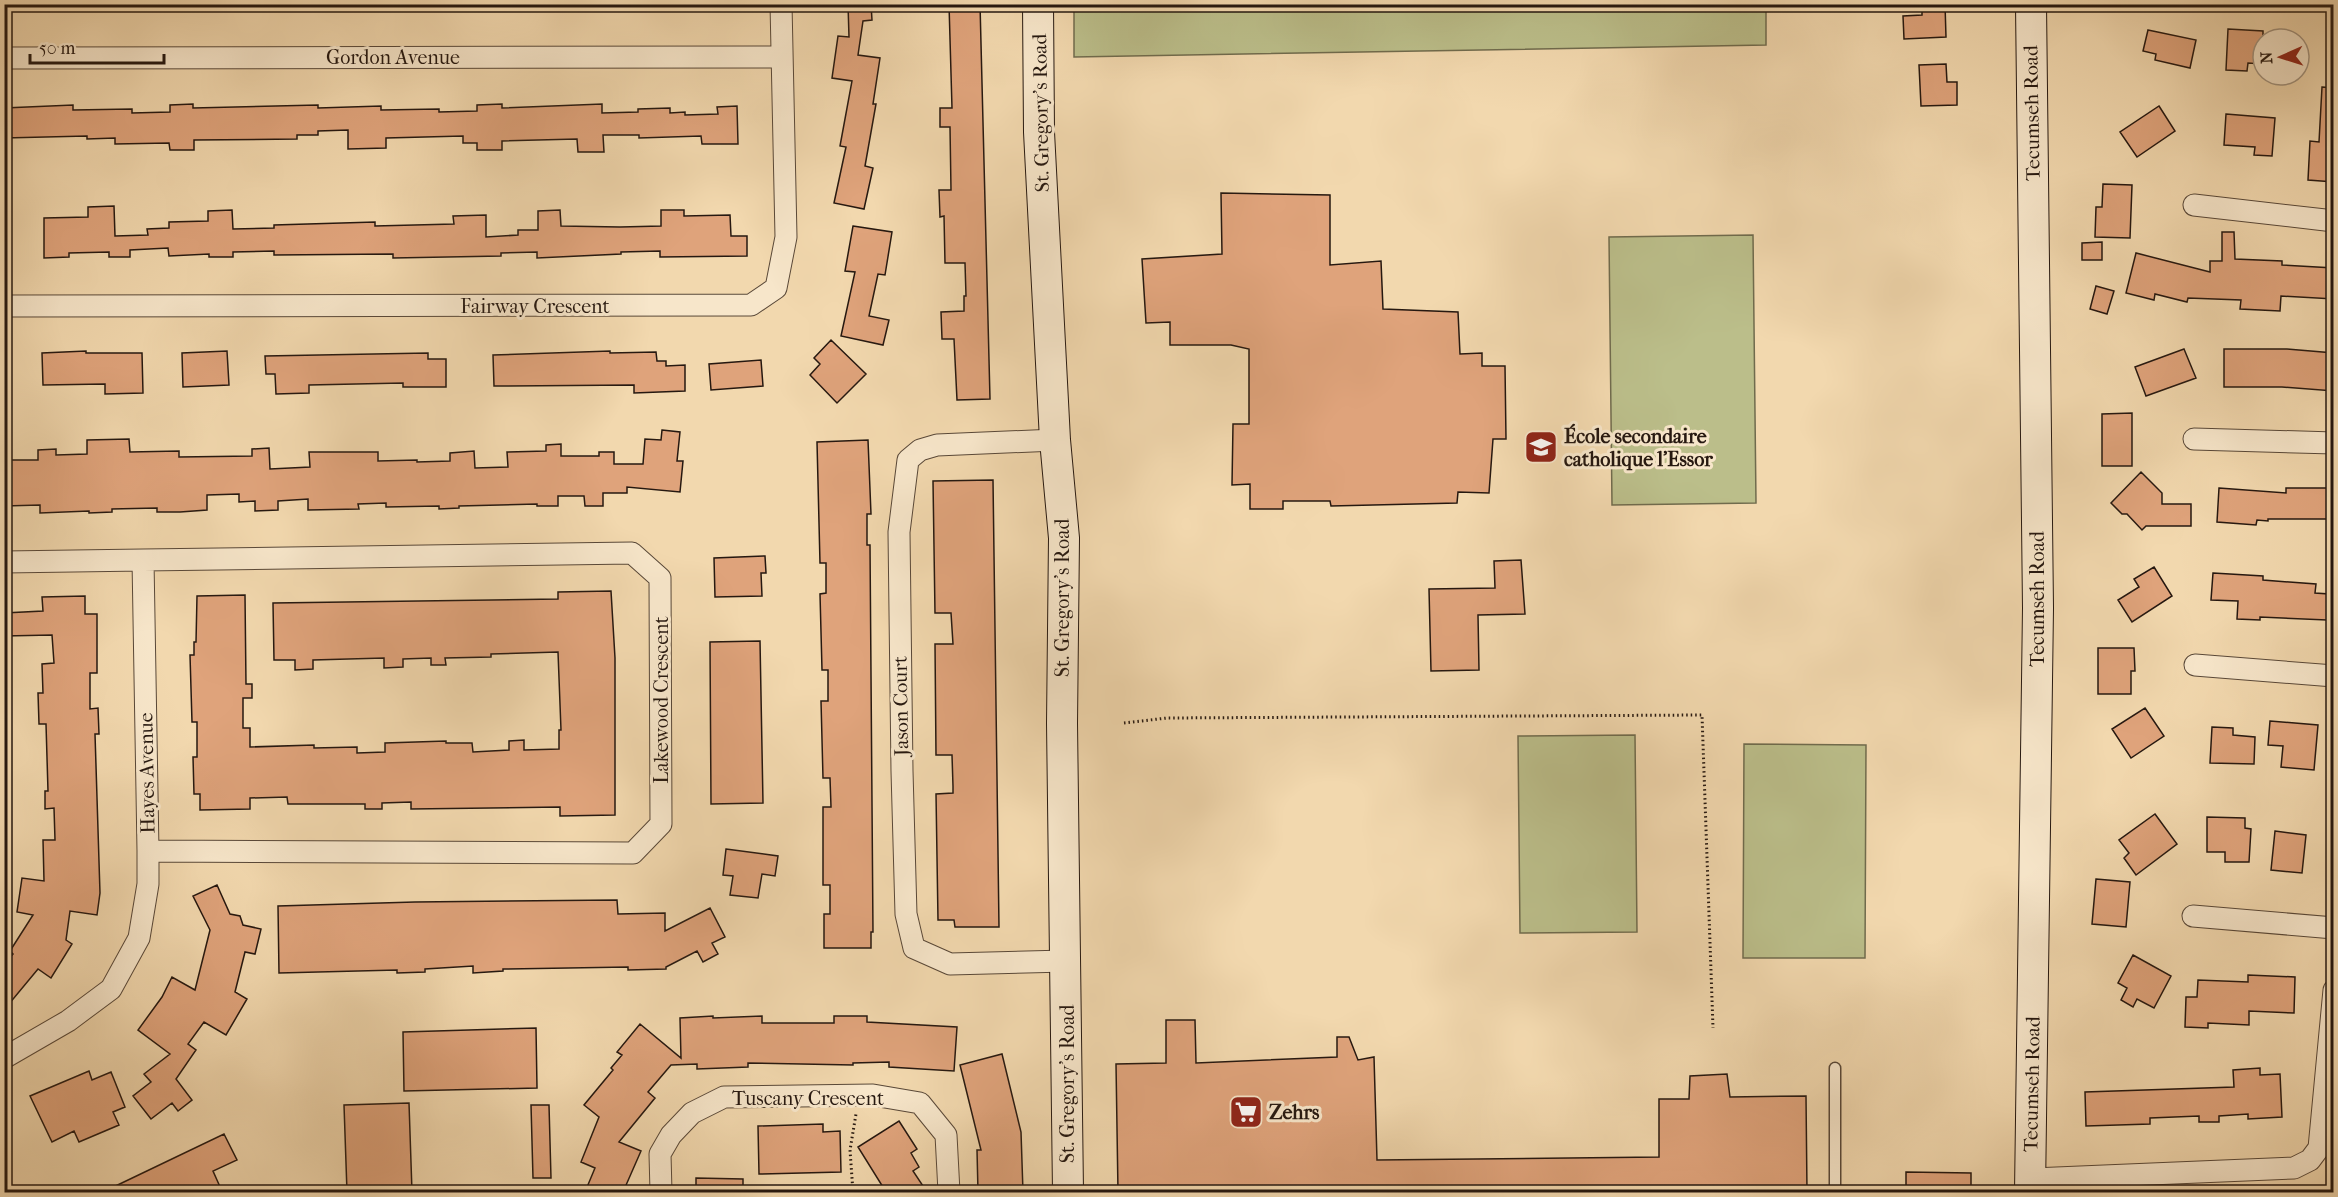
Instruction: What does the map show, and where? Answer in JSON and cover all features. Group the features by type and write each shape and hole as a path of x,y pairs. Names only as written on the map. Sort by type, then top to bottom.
{"street":[{"name":"Fairway Crescent","path":"4,306 751,305 776,288 786,237 782,4"},
{"name":"St. Gregory's Road","path":"1038,4 1039,132 1055,441 1064,538 1062,723 1068,1192"},
{"name":"Tecumseh Road","path":"2030,1186 2038,608 2031,4"},
{"name":"Gordon Avenue","path":"4,58 782,57"},
{"path":"2194,205 2334,221"},
{"path":"2194,440 2334,443"},
{"name":"Jason Court","path":"1055,441 937,445 920,450 908,460 899,532 902,771 906,915 914,948 950,964 1066,961"},
{"name":"Lakewood Crescent","path":"143,560 632,553 660,578 662,824 633,853 148,851"},
{"path":"4,562 143,560"},
{"name":"Hayes Avenue","path":"4,1058 68,1021 111,989 139,938 148,884 143,560"},
{"path":"2195,665 2334,676"},
{"path":"2193,916 2334,928"},
{"path":"2030,1186 2294,1168 2310,1160 2319,1148 2334,990"},
{"name":"Tuscany Crescent","path":"660,1192 660,1154 671,1135 692,1113 724,1097 859,1095 873,1095 920,1103 946,1135 949,1192"}],"lane":[{"path":"1835,1068 1836,1192"}],"path":[{"path":"1124,723 1167,718 1702,715 1713,1028"},
{"path":"853,1192 850,1150 859,1095"}],"green space":[{"path":"1074,5 1766,5 1766,45 1074,57"},
{"path":"1753,235 1756,503 1612,505 1609,237"},
{"path":"1635,735 1637,932 1520,933 1518,736"},
{"path":"1744,744 1866,745 1865,958 1743,958"}],"building":[{"path":"848,4 871,4 872,20 863,21 858,55 880,58 873,104 876,104 865,166 873,168 864,209 834,203 846,147 840,146 852,81 832,78 838,36 849,37"},
{"path":"949,4 980,4 990,399 957,400 954,339 942,339 941,312 964,311 964,296 966,296 965,263 945,263 944,216 940,217 939,190 951,190 950,127 940,127 940,108 952,108"},
{"path":"1922,4 1945,4 1946,37 1904,39 1903,16 1922,15"},
{"path":"2228,29 2251,30 2251,63 2248,63 2247,71 2226,70"},
{"path":"2148,30 2196,40 2190,68 2155,60 2156,54 2143,51"},
{"path":"1946,64 1947,82 1957,82 1957,105 1921,106 1919,65"},
{"path":"2322,87 2334,88 2334,182 2308,180 2310,141 2319,142"},
{"path":"193,104 193,108 381,106 381,110 439,109 439,112 477,111 477,105 502,104 502,108 602,104 602,113 670,108 670,113 685,112 685,115 718,114 717,107 737,106 738,144 702,144 701,136 639,138 639,135 603,135 604,152 578,152 577,139 502,141 502,150 477,150 477,143 463,143 463,136 386,138 386,148 348,149 348,130 318,131 318,135 297,135 297,139 194,140 194,150 170,150 169,143 115,144 115,138 87,139 87,136 4,138 4,108 73,105 73,110 132,109 132,113 170,112 170,105"},
{"path":"2159,106 2175,131 2137,157 2120,132"},
{"path":"2226,114 2275,118 2272,156 2254,155 2255,147 2224,145"},
{"path":"2103,184 2132,185 2130,238 2095,237 2096,207 2102,207"},
{"path":"1221,193 1330,195 1330,265 1381,261 1383,309 1458,312 1460,354 1482,353 1482,366 1505,366 1506,439 1493,439 1489,493 1458,492 1457,503 1331,506 1330,501 1283,501 1283,509 1250,509 1250,484 1232,485 1233,424 1249,424 1249,349 1231,345 1170,345 1170,322 1146,323 1142,259 1222,254"},
{"path":"114,206 115,236 148,235 147,229 169,228 169,222 208,221 208,211 232,210 233,229 274,228 274,225 375,222 375,226 454,224 453,216 486,215 486,237 518,235 518,230 538,230 538,211 560,210 561,226 620,227 661,226 661,210 684,210 684,216 730,215 731,236 747,236 747,256 660,257 660,251 537,258 537,252 501,253 501,256 393,258 393,254 274,255 274,251 233,252 233,257 209,257 209,254 169,256 168,248 130,250 130,257 109,257 109,252 69,253 69,257 44,258 44,218 88,217 88,207"},
{"path":"853,226 892,232 885,275 878,274 869,316 889,320 883,345 841,336 855,272 845,271"},
{"path":"2222,232 2234,232 2235,259 2282,261 2282,265 2334,268 2334,299 2281,296 2280,311 2240,309 2241,300 2188,298 2187,302 2155,294 2154,300 2126,293 2136,253 2210,272 2210,261 2222,261"},
{"path":"2102,242 2102,260 2082,260 2082,243"},
{"path":"2096,286 2114,291 2107,314 2090,309"},
{"path":"831,340 866,374 837,403 810,375 820,364 814,358"},
{"path":"2184,349 2196,378 2146,396 2135,367"},
{"path":"2224,349 2287,349 2334,353 2334,391 2282,387 2224,387"},
{"path":"86,351 86,353 142,353 143,393 105,394 105,384 43,385 42,353"},
{"path":"227,351 229,385 183,387 182,353"},
{"path":"610,351 610,353 656,352 657,361 666,361 666,366 685,365 685,391 634,393 634,385 494,386 493,355"},
{"path":"428,353 428,359 446,359 446,387 403,387 403,383 309,385 309,393 276,394 275,374 266,374 265,356"},
{"path":"761,360 763,386 711,390 709,364"},
{"path":"2132,413 2132,466 2102,466 2102,414"},
{"path":"662,430 680,432 677,461 683,461 680,492 627,487 627,493 603,493 603,506 585,506 584,496 558,496 558,506 537,506 537,504 459,506 459,508 439,509 439,506 386,507 386,503 358,504 359,509 308,510 308,499 278,501 278,510 255,511 255,501 239,502 239,494 207,495 207,510 180,512 157,512 157,508 112,509 112,512 89,513 89,511 40,513 40,505 4,506 4,460 38,460 38,450 56,449 56,455 87,454 87,440 129,439 130,452 179,451 179,457 252,456 252,449 269,448 270,469 310,467 309,452 378,452 378,461 417,460 417,462 450,461 450,453 474,451 475,468 508,467 507,452 546,451 546,445 561,444 561,456 599,456 599,452 614,452 614,464 643,464 645,439 661,440"},
{"path":"868,440 871,514 867,514 867,545 870,545 873,932 871,932 871,948 824,948 824,914 830,914 830,885 823,885 823,807 831,807 830,778 823,778 821,701 828,701 828,670 822,670 820,594 826,593 826,563 820,563 817,442"},
{"path":"2141,472 2162,493 2162,504 2191,504 2191,526 2146,526 2142,530 2127,514 2122,514 2111,503"},
{"path":"993,480 999,927 955,927 954,920 938,920 936,794 953,793 953,786 952,755 936,755 935,644 953,644 951,613 935,613 933,481"},
{"path":"2219,488 2286,493 2286,488 2334,488 2334,519 2268,519 2268,521 2257,520 2256,525 2217,522"},
{"path":"765,556 766,573 761,573 762,596 715,597 714,558"},
{"path":"1521,560 1525,614 1478,615 1479,670 1431,671 1429,589 1495,588 1494,561"},
{"path":"2154,567 2172,596 2132,622 2118,600 2139,587 2134,579"},
{"path":"2213,573 2263,576 2263,580 2316,584 2315,593 2329,594 2327,620 2260,617 2260,620 2237,619 2238,601 2211,600"},
{"path":"611,591 615,658 615,815 560,816 560,807 411,809 411,802 382,803 382,809 365,809 365,804 288,804 287,797 250,798 250,809 200,810 200,794 194,794 193,757 197,757 197,722 192,722 190,655 194,655 194,642 196,642 197,596 245,595 246,684 252,684 252,698 243,698 243,728 250,728 250,747 314,745 314,748 357,747 357,753 385,752 385,743 446,741 446,743 472,743 473,752 509,750 509,741 524,740 524,750 559,749 559,730 561,730 558,652 445,658 446,665 431,665 431,658 403,659 403,667 384,668 384,658 313,660 313,669 295,670 295,660 274,660 273,603 558,599 558,592"},
{"path":"85,596 85,614 97,614 97,673 90,673 90,709 98,708 99,734 95,734 100,893 97,915 70,911 66,940 72,944 51,978 38,969 4,1010 4,964 13,954 10,951 33,915 17,912 22,878 44,881 43,840 55,840 54,808 45,809 45,791 48,791 46,724 39,724 38,693 43,693 42,664 54,663 52,635 4,636 4,613 43,611 42,597"},
{"path":"760,641 763,803 711,804 710,642"},
{"path":"2098,648 2134,648 2135,671 2131,671 2131,694 2098,694"},
{"path":"2145,708 2164,736 2131,758 2112,729"},
{"path":"2270,721 2318,725 2314,770 2281,767 2283,746 2268,745"},
{"path":"2212,727 2233,728 2233,735 2255,737 2254,764 2210,763"},
{"path":"2155,814 2177,844 2136,875 2124,858 2129,853 2119,840"},
{"path":"2207,817 2245,818 2245,828 2251,829 2249,862 2225,862 2225,852 2207,852"},
{"path":"2275,831 2306,835 2302,873 2271,870"},
{"path":"726,849 778,856 775,876 762,874 758,898 730,895 733,876 723,875"},
{"path":"2096,879 2130,882 2126,927 2092,924"},
{"path":"217,885 230,914 240,916 243,925 261,929 255,954 245,952 235,992 247,999 226,1035 204,1022 188,1044 196,1050 176,1079 192,1100 178,1111 172,1103 151,1119 133,1096 151,1082 144,1074 170,1054 138,1030 162,997 172,977 195,990 210,930 193,896"},
{"path":"617,900 618,914 665,913 665,931 710,908 725,937 712,943 718,954 703,962 697,951 666,969 628,970 628,967 503,969 503,971 473,973 473,966 425,969 425,972 397,973 397,970 279,973 278,906"},
{"path":"2133,955 2171,976 2154,1008 2137,999 2133,1007 2121,1000 2127,988 2118,983"},
{"path":"2248,975 2295,977 2294,1013 2249,1011 2249,1025 2208,1023 2208,1028 2185,1027 2186,997 2197,997 2198,980 2248,982"},
{"path":"713,1016 713,1018 762,1016 762,1023 834,1023 834,1016 867,1016 867,1022 957,1027 954,1071 889,1067 889,1062 853,1063 853,1065 748,1063 748,1067 697,1069 697,1064 671,1065 648,1092 655,1098 619,1142 641,1151 623,1192 585,1192 595,1168 581,1162 599,1117 584,1105 613,1070 611,1068 622,1055 617,1052 640,1024 681,1058 680,1018"},
{"path":"1166,1020 1195,1020 1196,1063 1337,1057 1337,1037 1349,1037 1358,1060 1374,1057 1377,1160 1659,1157 1659,1099 1689,1099 1690,1076 1727,1074 1730,1097 1806,1096 1807,1192 1118,1192 1116,1064 1166,1063"},
{"path":"536,1028 537,1088 404,1091 403,1032"},
{"path":"1002,1054 1021,1132 1023,1192 978,1192 977,1150 981,1150 960,1065"},
{"path":"2260,1068 2260,1075 2280,1074 2282,1117 2248,1119 2248,1114 2219,1116 2219,1122 2199,1122 2199,1116 2150,1118 2150,1124 2086,1126 2085,1092 2234,1087 2233,1070"},
{"path":"89,1071 92,1080 111,1072 125,1107 113,1112 119,1125 79,1142 74,1131 52,1142 30,1096"},
{"path":"409,1103 412,1192 347,1192 344,1105"},
{"path":"531,1105 549,1105 551,1178 533,1178"},
{"path":"899,1121 917,1149 911,1153 919,1167 913,1171 927,1192 886,1192 858,1147"},
{"path":"823,1124 823,1132 840,1131 841,1172 759,1174 758,1126"},
{"path":"224,1134 237,1160 213,1171 221,1189 214,1192 103,1192"},
{"path":"1906,1172 1971,1173 1971,1192 1906,1192"},
{"path":"696,1178 743,1179 743,1192 696,1192"}],"place":[{"name":"École secondaire catholique l'Essor","path":"1541,447"},
{"name":"Zehrs","path":"1246,1112"}]}
